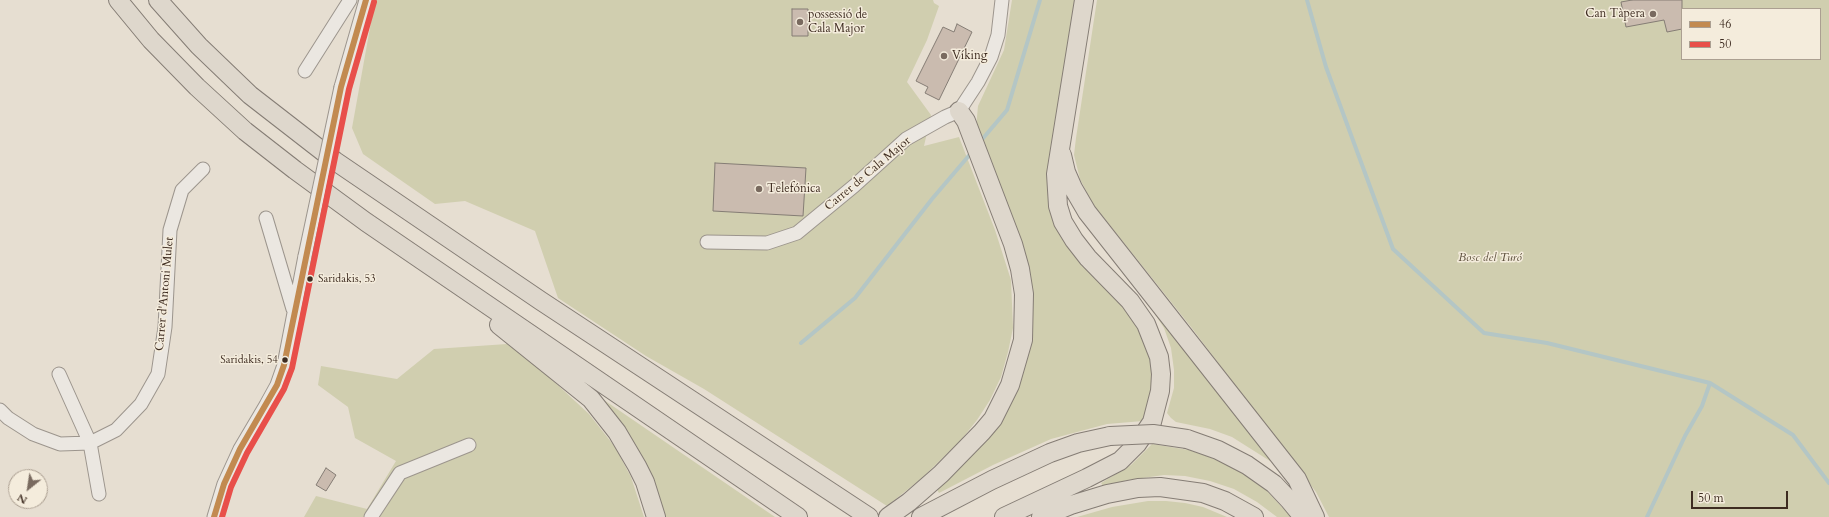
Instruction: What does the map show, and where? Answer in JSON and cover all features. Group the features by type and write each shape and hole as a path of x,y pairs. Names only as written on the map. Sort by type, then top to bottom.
{"highway":[{"path":"118,0 174,64 245,131 332,198 796,516"},
{"path":"158,0 199,46 240,85 278,117 335,161 548,306 869,517"},
{"path":"1004,517 1120,460 1137,444 1152,422 1160,391 1161,374 1159,357 1151,332 1130,301 1081,249 1063,222 1058,206 1055,185 1084,0"},
{"path":"888,517 909,502 941,474 982,432 1002,402 1019,356 1023,335 1024,294 1020,269 1013,244 979,160 966,121 959,112"},
{"path":"1061,148 1063,164 1070,181 1087,212 1297,479 1315,517"},
{"path":"484,302 501,328 592,399 617,432 634,460 645,482 656,517"},
{"path":"921,517 992,480 1050,453 1078,443 1110,436 1153,434 1186,439 1218,450 1247,464 1274,484 1290,500 1303,517"},
{"path":"1041,517 1071,505 1107,494 1132,489 1160,487 1203,493 1230,503 1254,517"}],"street":[{"path":"305,71 350,0"},
{"path":"214,517 224,484 240,449 276,385 284,365 305,256 341,87 366,0"},
{"path":"959,112 978,82 991,57 998,35 1002,0"},
{"name":"Carrer de Cala Major","path":"707,242 768,244 797,233 906,140 945,117 959,112"},
{"name":"Carrer d'Antoni Mulet","path":"0,410 8,418 33,434 60,444 90,442 116,430 141,404 158,374 165,328 170,230 182,190 204,169"},
{"path":"266,218 294,311"},
{"path":"59,374 90,442 99,494"},
{"path":"371,517 400,473 469,445"}],"green space":[{"path":"375,0 933,0 934,3 939,6 927,40 907,82 931,115 924,146 959,137 995,230 1011,280 1013,328 1008,352 1001,377 990,400 977,420 961,440 922,478 887,506 704,389 646,356 558,298 535,231 465,201 435,204 363,154 352,128"},
{"path":"1012,0 1075,0 1047,174 1050,205 1142,334 1152,366 1153,378 1150,405 1143,421 1107,424 1051,439 993,465 939,493 936,488 963,464 1031,339 976,128 978,106 1004,50"},
{"name":"Bosc del Turó","path":"1097,0 1829,0 1829,517 1329,517 1316,492 1191,327 1093,204 1080,179 1074,155"},
{"path":"1151,308 1272,459 1270,461 1232,437 1210,429 1176,422 1167,413 1174,388 1174,370 1171,348 1164,328"},
{"path":"507,344 535,364 589,414 615,447 631,477 644,517 304,517 316,496 367,509 396,461 355,438 348,407 318,385 321,366 397,379 434,349"},
{"path":"601,398 775,517 665,517 656,485 636,445"},
{"path":"1152,444 1189,450 1230,466 1249,477 1267,491 1291,517 1277,517 1257,502 1234,489 1210,481 1185,476 1164,475 1128,480 1103,486 1101,483 1131,465"},
{"path":"1148,501 1185,503 1203,507 1227,517 1077,517 1112,507"}],"building":[{"name":"Can Tàpera","path":"1632,0 1682,0 1681,29 1667,32 1664,20 1626,27 1621,2"},
{"name":"possessió de Cala Major","path":"792,9 808,9 808,36 792,36"},
{"name":"Víking","path":"957,24 972,32 939,100 925,93 928,87 916,81 943,27 954,32"},
{"name":"Telefónica","path":"715,163 806,168 803,216 713,211"},
{"path":"326,468 336,475 326,491 316,485"}],"waterway":[{"path":"979,143 1007,110 1040,0"},
{"path":"1307,0 1326,67 1393,249 1484,333 1547,343 1710,383 1793,435 1829,483"},
{"path":"801,343 855,298 932,199 972,152"},
{"path":"1647,517 1685,436 1702,406 1710,383"}],"transit line":[{"name":"46","path":"214,517 224,484 240,449 277,385 284,365 341,87 366,0"},
{"name":"50","path":"222,517 231,487 247,453 284,389 292,368 349,89 374,2"}],"place":[{"name":"Can Tàpera","path":"1653,14"},
{"name":"possessió de Cala Major","path":"800,22"},
{"name":"Víking","path":"944,56"},
{"name":"Telefónica","path":"759,189"},
{"name":"Saridakis, 53","path":"310,279"},
{"name":"Saridakis, 54","path":"285,360"}]}
